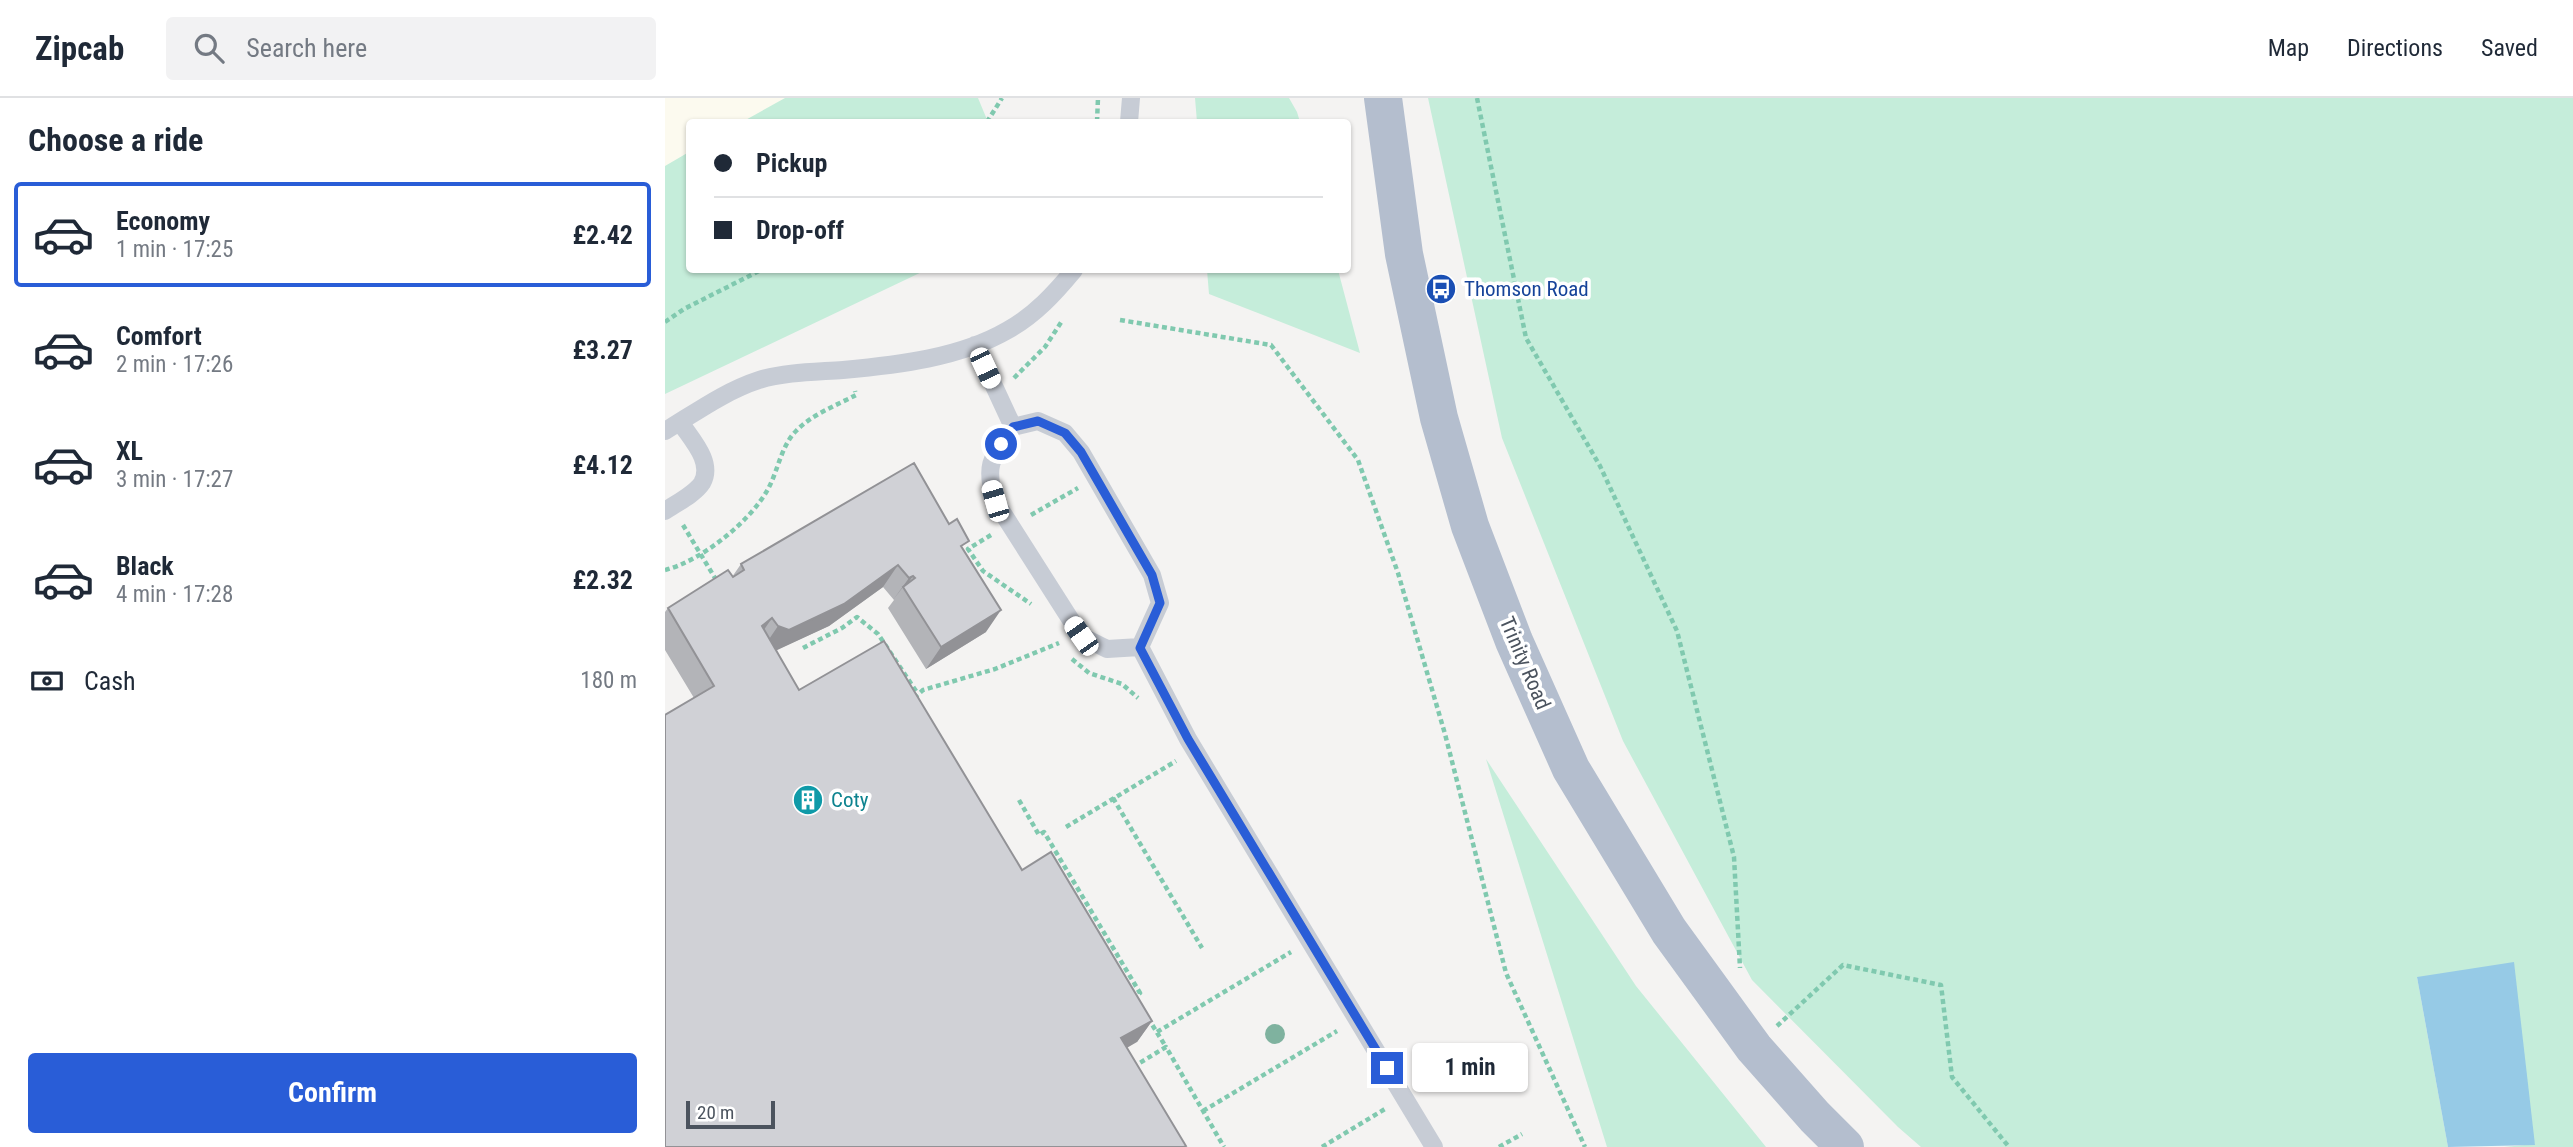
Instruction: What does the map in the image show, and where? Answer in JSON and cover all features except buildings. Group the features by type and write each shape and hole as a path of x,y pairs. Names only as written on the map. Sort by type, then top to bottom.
{"main road":[{"name":"Trinity Road","path":"1383,98 1404,254 1439,418 1471,526 1514,641 1571,769 1669,931 1754,1048 1845,1147"}],"lane":[{"path":"1129,119 1131,98"},
{"path":"668,508 701,485 706,468 699,451 672,426 760,379 880,367 975,345 1007,331 1046,301 1071,273"},
{"path":"975,345 1013,427"},
{"path":"1038,421 1065,433 1081,452 1152,575 1160,603 1140,648 1107,649 1081,636 995,501 990,483 990,462 1013,427 1038,421"},
{"path":"1140,648 1188,739 1434,1147"}],"path":[{"path":"989,119 1002,98"},
{"path":"1097,119 1098,98"},
{"path":"1477,98 1526,338 1600,466 1677,631 1734,858 1741,973"},
{"path":"665,322 684,309 755,273"},
{"path":"996,390 1015,377 1045,347 1065,316 1046,301"},
{"path":"1120,320 1271,345 1358,460 1398,573 1441,720 1506,973 1585,1147"},
{"path":"665,570 681,566 701,553 727,535 746,517 768,489 779,461 796,431 856,394 851,369"},
{"path":"1024,519 1082,485"},
{"path":"668,508 701,553 719,584"},
{"path":"968,549 983,570 1040,611 1076,663 1090,673 1122,684 1143,706"},
{"path":"1047,622 1064,612"},
{"path":"803,648 857,617 878,634 918,694"},
{"path":"911,700 923,690 995,669 1060,643"},
{"path":"1066,827 1185,756"},
{"path":"1113,799 1202,948"},
{"path":"1019,800 1039,835 1044,832 1140,992 1135,997 1224,1147"},
{"path":"1157,1032 1311,940"},
{"path":"1754,1048 1843,965 1941,985 1952,1077 2009,1147"},
{"path":"1203,1111 1345,1026"},
{"path":"1128,1070 1165,1047"},
{"path":"1415,1092 1478,1053"},
{"path":"1322,1147 1392,1105"},
{"path":"1499,1147 1522,1134"}],"shaded area":[{"path":"665,98 790,98 753,119 686,119 686,159 665,170"}],"green space":[{"path":"785,98 978,98 987,119 747,119"},
{"path":"1195,98 1289,98 1299,119 1197,119"},
{"path":"1428,98 2573,98 2573,1147 2504,1147 2535,1144 2417,977 2448,1147 1921,1147 1898,1127 1752,980 1623,741 1502,438"},
{"path":"686,154 686,273 920,273 665,394 665,166"},
{"path":"1207,273 1339,273 1360,353 1209,294"},
{"path":"1486,759 1636,986 1766,1147 1607,1147"}],"water":[{"path":"2514,962 2535,1145 2448,1147 2417,977"}],"place":[{"name":"Thomson Road","path":"1441,289"},
{"name":"Coty","path":"808,800"}],"route":[{"path":"1001,444 1013,427 1038,421 1065,433 1081,452 1152,575 1160,603 1140,648 1188,739 1387,1068"}]}
